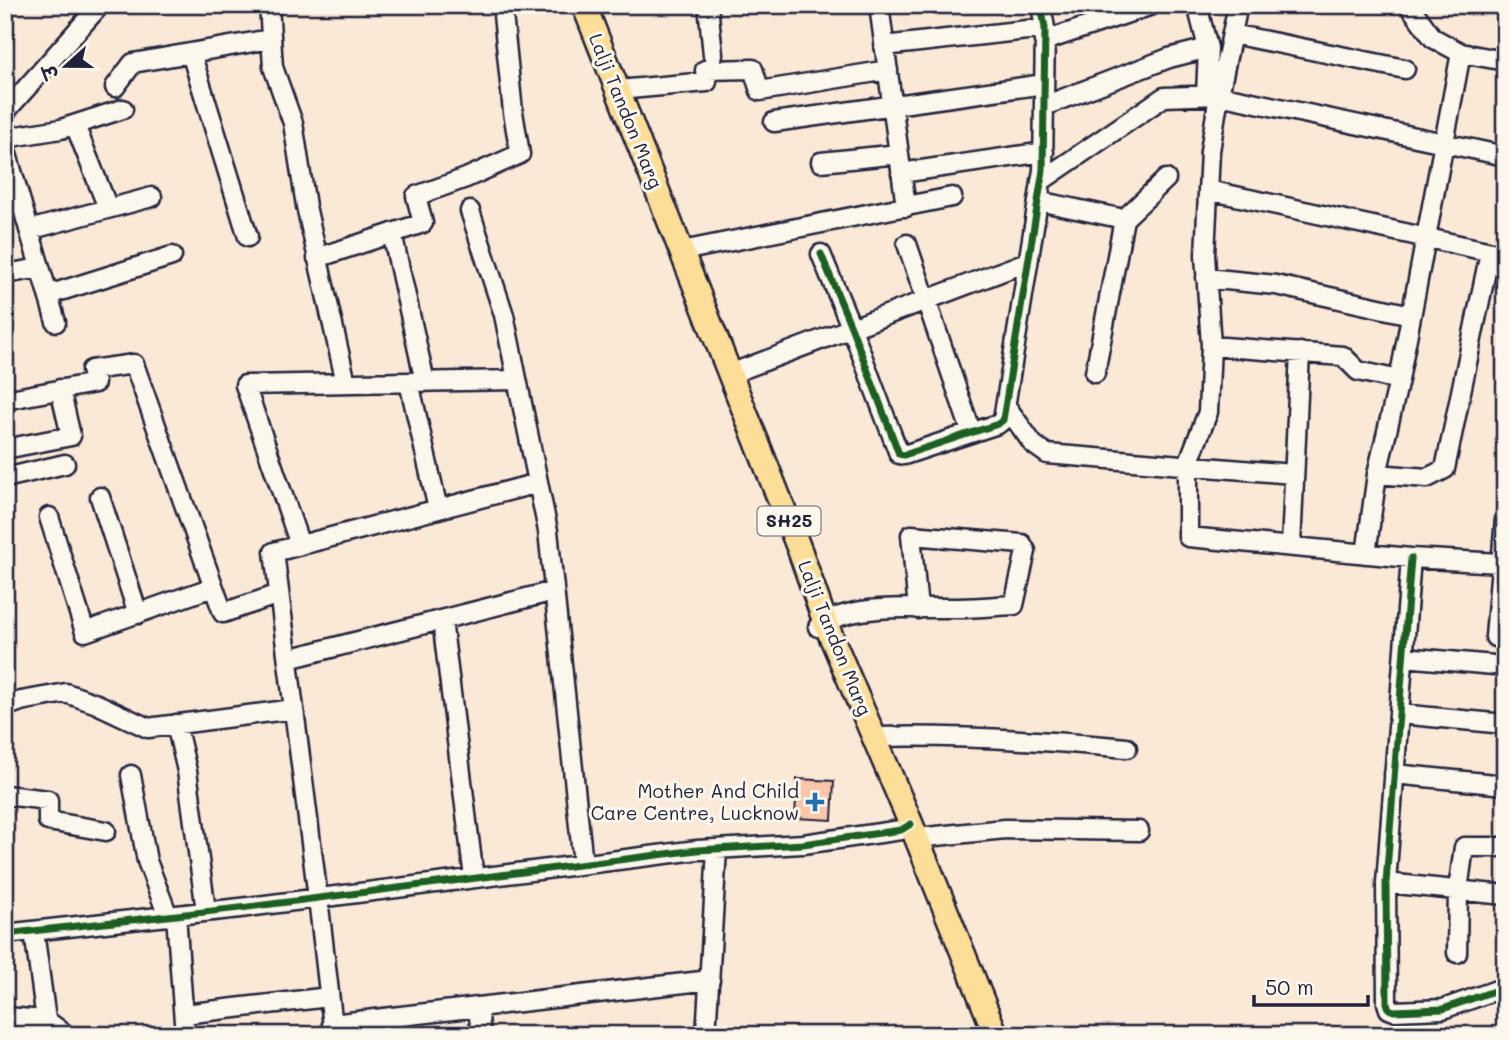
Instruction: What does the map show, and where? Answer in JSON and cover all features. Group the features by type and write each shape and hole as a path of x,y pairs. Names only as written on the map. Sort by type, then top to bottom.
{"main road":[{"name":"Lalji Tandon Marg","path":"575,5 688,280 822,624 996,1035"},
{"name":"Lalji Tandon Marg","path":"584,5 682,251 688,280 730,374 800,551 822,624 875,737 984,1035"}],"street":[{"path":"5,112 100,5"},
{"path":"269,5 273,67 293,122 306,206 346,383"},
{"path":"317,258 423,223 416,196 520,154 511,99 502,5"},
{"path":"708,5 713,55"},
{"path":"879,5 906,207"},
{"path":"821,254 899,454 998,424 1003,420 1044,152 1044,35 1041,5"},
{"path":"884,46 1044,35 1152,5"},
{"path":"1197,5 1208,48 1212,95 1206,278 1210,346 1208,412 1188,464 1188,537 1411,558 1500,563"},
{"path":"1212,95 1232,34 1238,5"},
{"path":"1409,5 1433,38 1461,53 1505,61"},
{"path":"1232,34 1405,69"},
{"path":"115,87 133,63 270,39"},
{"path":"1044,106 1169,58 1208,48"},
{"path":"191,53 248,237"},
{"path":"1366,554 1377,474 1399,380 1461,53"},
{"path":"618,90 707,82 705,70 753,69 760,91 888,70"},
{"path":"774,122 1044,84"},
{"path":"1041,181 1164,97 1212,95 1505,156"},
{"path":"5,138 75,125 123,109"},
{"path":"75,125 108,208"},
{"path":"5,147 56,322"},
{"path":"901,173 1044,152"},
{"path":"821,162 899,154"},
{"path":"1095,373 1124,219 1166,178"},
{"path":"1208,190 1498,254 1445,469 1427,478 1377,474"},
{"path":"30,230 152,197"},
{"path":"682,251 952,197"},
{"path":"1038,201 1124,219"},
{"path":"470,211 503,315 548,531 583,864"},
{"path":"392,233 438,509"},
{"path":"907,243 971,431"},
{"path":"48,295 172,256"},
{"path":"730,374 1027,262"},
{"path":"5,274 40,268"},
{"path":"1206,278 1276,285 1411,315"},
{"path":"1210,346 1343,356 1358,371 1399,380"},
{"path":"1291,547 1300,352"},
{"path":"5,400 95,383 91,370 134,364 223,612 279,594"},
{"path":"300,545 245,385 517,380"},
{"path":"5,449 71,436 60,389"},
{"path":"1006,406 1033,444 1046,454 1293,474"},
{"path":"5,478 65,464"},
{"path":"538,483 274,552 333,1030 478,1007 709,980"},
{"path":"100,497 138,614"},
{"path":"49,517 85,632 213,587"},
{"path":"1495,637 1502,604 1500,563 1504,528"},
{"path":"822,624 862,611 918,609 1014,605 1025,547 1022,544 911,535 918,609"},
{"path":"1411,558 1386,883 1387,1003 1389,1009 1394,1011 1443,1009 1505,987"},
{"path":"288,659 554,591"},
{"path":"442,620 474,878"},
{"path":"1404,657 1505,666"},
{"path":"5,707 21,701 66,694 97,704 148,728 294,709"},
{"path":"1399,715 1505,724"},
{"path":"176,724 187,771 206,911"},
{"path":"875,737 955,736 1127,748"},
{"path":"1395,774 1505,785"},
{"path":"131,775 147,861 172,915 185,1035"},
{"path":"5,795 48,800 48,821 106,831"},
{"path":"5,934 583,864 717,849 803,844 909,830 1005,828 1139,831"},
{"path":"1457,953 1458,890 1464,847 1505,848"},
{"path":"706,1035 717,849"},
{"path":"1386,883 1505,895"},
{"path":"34,931 46,1020"},
{"path":"184,1014 329,998"},
{"path":"478,1007 481,1035"},
{"path":"5,1017 46,1020 66,1035"}],"building":[{"path":"797,779 834,781 832,820 795,818"}],"cycle path":[{"path":"821,254 899,454 904,455 998,424 1003,420 1043,170 1045,28 1041,5"},
{"path":"1411,558 1386,883 1387,1003 1389,1009 1394,1011 1443,1009 1505,987"},
{"path":"5,934 240,908 697,850 803,844 901,830 911,824"}],"place":[{"name":"Mother And Child Care Centre, Lucknow","path":"815,802"}]}
